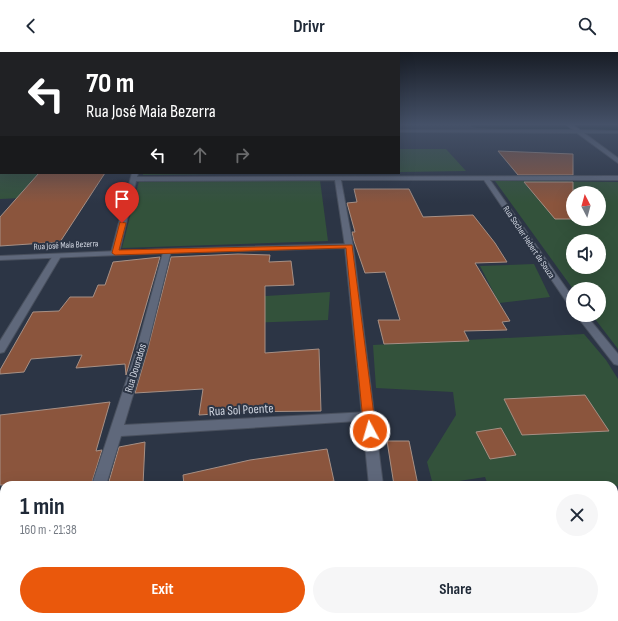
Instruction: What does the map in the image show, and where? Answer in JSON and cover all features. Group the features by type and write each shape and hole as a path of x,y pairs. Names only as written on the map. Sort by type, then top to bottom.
{"street":[{"path":"604,151 618,161"},
{"path":"115,253 134,176 618,178"},
{"path":"338,178 349,246 376,481"},
{"name":"Rua Socher Hebert de Souza","path":"486,178 566,295"},
{"name":"Rua José Maia Bezerra","path":"0,258 167,251 349,246"},
{"name":"Rua Dourados","path":"100,481 142,348 167,251"},
{"path":"0,349 57,256"},
{"path":"587,322 618,362"},
{"name":"Rua Sol Poente","path":"116,431 369,418"}],"green space":[{"path":"400,151 447,151 466,171 400,172"},
{"path":"0,174 73,174 43,197 0,199"},
{"path":"143,174 224,174 143,175"},
{"path":"320,180 328,241 122,248 139,181"},
{"path":"495,181 618,182 618,349 597,322 606,322 606,282 568,282"},
{"path":"534,264 550,297 499,303 480,266"},
{"path":"330,292 328,320 197,325 220,299"},
{"path":"584,334 606,360 618,379 618,481 486,481 485,477 459,481 432,481 427,462 456,415 453,392 376,388 373,345"}],"building":[{"path":"498,151 573,154 573,175 518,175"},
{"path":"38,174 104,174 60,242 0,246 0,217"},
{"path":"524,182 573,182 573,186 566,186 566,219 555,219"},
{"path":"354,189 409,189 423,217 473,215 495,243 507,262 475,263 510,321 502,322 507,330 464,331 469,341 384,344 378,320 400,320 385,272 365,273 354,241 352,232 355,232 347,203 357,202"},
{"path":"238,254 270,255 269,262 291,261 294,285 265,286 265,353 319,349 321,411 229,412 199,415 203,389 135,393 171,257"},
{"path":"160,257 126,375 125,364 76,368 82,355 31,359 24,372 0,374 0,370 33,312 59,311 70,297 93,297 98,285 105,285 113,262"},
{"path":"585,395 609,431 522,435 504,399"},
{"path":"110,402 96,451 102,450 92,481 0,481 0,415"},
{"path":"501,428 516,455 490,459 476,432"},
{"path":"387,441 409,441 417,481 393,481"},
{"path":"145,442 143,481 109,481 119,447"},
{"path":"327,449 334,481 184,481 183,475 250,460"}],"route":[{"path":"122,223 115,253 349,246 370,431"}]}
